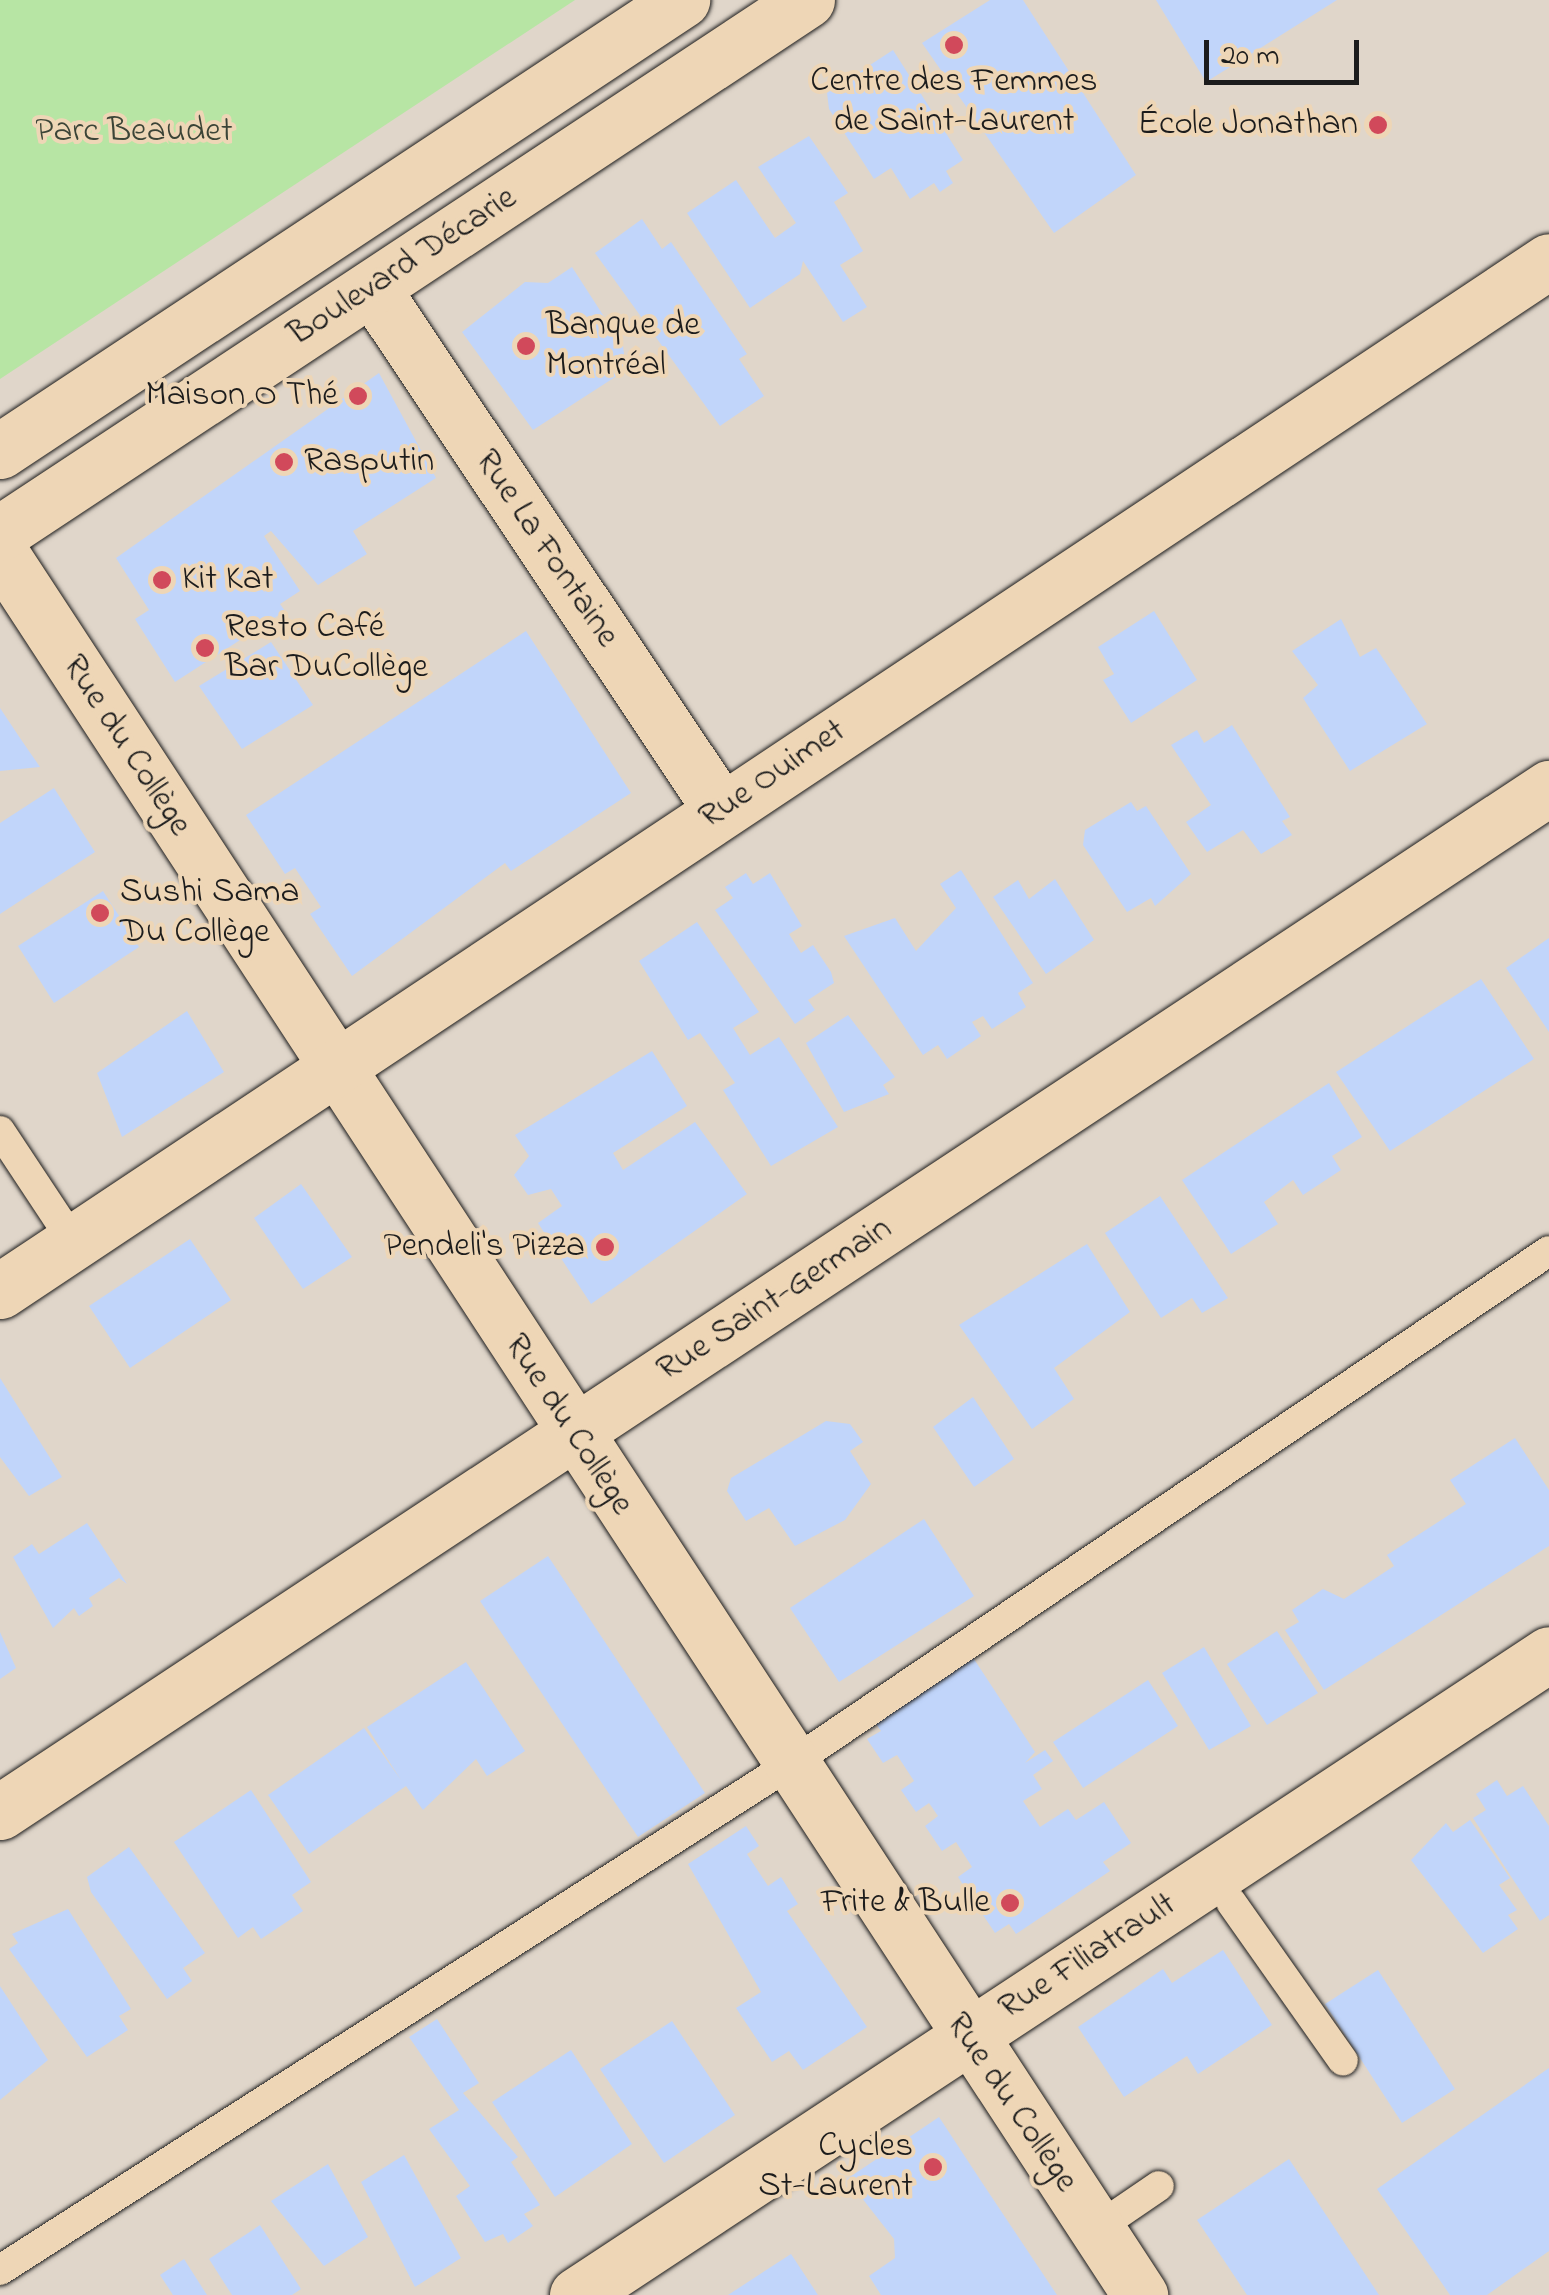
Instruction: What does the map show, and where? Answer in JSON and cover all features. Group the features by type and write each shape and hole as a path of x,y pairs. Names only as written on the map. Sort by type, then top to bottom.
{"street":[{"name":"Boulevard Décarie","path":"0,451 682,0"},
{"name":"Boulevard Décarie","path":"0,534 807,0"},
{"name":"Rue Ouimet","path":"0,1292 1549,261"},
{"name":"Rue La Fontaine","path":"372,288 720,810"},
{"name":"Rue du Collège","path":"0,552 966,2037 1140,2295"},
{"name":"Rue Saint-Germain","path":"0,1812 1549,788"},
{"name":"Rue Filiatrault","path":"577,2295 1549,1654"}],"lane":[{"path":"0,1132 74,1243"},
{"path":"0,2270 789,1765 1549,1251"},
{"path":"1231,1902 1343,2061"},
{"path":"1096,2229 1159,2186"}],"green space":[{"name":"Parc Beaudet","path":"0,0 575,0 0,379"}],"building":[{"path":"990,0 1023,0 1136,175 1054,233 922,43"},
{"path":"1156,0 1337,0 1206,82"},
{"path":"893,50 963,160 946,171 953,183 940,192 934,183 910,199 891,168 874,179 829,109 827,93"},
{"path":"809,136 848,193 834,202 863,251 840,265 867,307 843,322 803,261 800,274 750,308 687,213 736,180 775,238 796,223 758,167"},
{"path":"642,219 662,249 671,242 747,354 739,359 764,396 720,426 595,253"},
{"path":"572,267 623,346 626,370 533,430 462,332 525,282 548,283"},
{"path":"379,373 436,478 353,531 367,554 318,585 271,531 264,536 300,591 280,604 285,611 175,682 135,619 149,610 116,558"},
{"path":"1154,611 1197,680 1131,723 1103,680 1114,674 1098,647"},
{"path":"1341,619 1360,657 1376,648 1427,724 1350,771 1303,698 1318,685 1292,651"},
{"path":"526,631 631,793 511,871 505,863 352,976 310,914 321,907 295,868 285,874 246,815"},
{"path":"271,642 313,705 242,749 199,686"},
{"path":"0,708 22,741 40,767 0,771"},
{"path":"1232,725 1290,817 1282,821 1292,835 1261,854 1243,830 1207,852 1186,822 1211,805 1171,745 1197,730 1204,743"},
{"path":"54,788 95,852 0,914 0,823"},
{"path":"1131,802 1137,811 1146,806 1191,874 1155,906 1151,898 1127,912 1083,845 1085,830"},
{"path":"961,870 1033,983 1018,993 1026,1007 992,1029 983,1016 972,1022 981,1036 947,1059 938,1045 923,1055 844,936 895,918 916,951 956,908 940,884"},
{"path":"746,873 753,884 770,873 802,926 789,934 801,953 813,945 831,972 834,983 808,1000 815,1010 795,1024 715,910 733,898 725,887"},
{"path":"1055,879 1094,940 1046,974 993,897 1018,880 1029,899"},
{"path":"103,891 139,947 54,1003 18,946"},
{"path":"697,922 759,1012 733,1028 750,1055 779,1037 838,1127 771,1166 723,1090 735,1083 700,1033 688,1040 639,961"},
{"path":"1549,938 1549,1032 1506,968"},
{"path":"1481,979 1534,1059 1390,1151 1336,1072"},
{"path":"187,1011 224,1072 122,1137 97,1073"},
{"path":"848,1015 895,1077 883,1085 889,1094 844,1112 806,1043"},
{"path":"652,1051 687,1106 613,1153 623,1170 695,1122 747,1194 591,1304 538,1223 562,1206 551,1189 528,1195 514,1175 529,1156 515,1135"},
{"path":"1329,1083 1362,1137 1332,1156 1341,1170 1303,1195 1293,1180 1264,1202 1278,1224 1231,1254 1182,1180"},
{"path":"301,1184 352,1257 303,1289 254,1218"},
{"path":"1160,1196 1228,1298 1202,1313 1192,1298 1161,1318 1105,1233"},
{"path":"190,1239 231,1300 130,1368 89,1306"},
{"path":"1087,1244 1130,1312 1054,1368 1074,1399 1032,1429 959,1325"},
{"path":"0,1378 62,1477 29,1496 0,1457"},
{"path":"973,1397 1014,1459 974,1487 933,1427"},
{"path":"826,1421 850,1424 863,1442 850,1451 871,1484 845,1520 795,1546 769,1508 746,1521 727,1491 731,1478"},
{"path":"1515,1438 1549,1490 1549,1546 1324,1690 1285,1630 1299,1622 1292,1610 1323,1589 1344,1599 1394,1566 1387,1555 1466,1504 1450,1480"},
{"path":"924,1519 974,1596 839,1682 790,1608"},
{"path":"87,1523 127,1584 119,1578 89,1598 93,1606 79,1616 74,1608 53,1628 13,1557 32,1544 39,1554"},
{"path":"548,1556 705,1793 638,1837 480,1601"},
{"path":"1277,1631 1318,1693 1267,1725 1227,1664"},
{"path":"0,1632 16,1668 0,1679"},
{"path":"1204,1647 1251,1726 1209,1750 1162,1673"},
{"path":"970,1653 1035,1752 1025,1763 1045,1750 1053,1761 1033,1775 1042,1789 1023,1801 1040,1827 1068,1809 1076,1820 1104,1802 1131,1843 1103,1862 1110,1871 1016,1934 1009,1924 995,1933 958,1877 972,1867 956,1842 942,1851 925,1826 938,1816 929,1803 916,1812 901,1790 914,1781 897,1755 883,1763 867,1739 881,1731 872,1718"},
{"path":"466,1662 525,1751 487,1776 476,1759 423,1810 406,1786 309,1854 268,1795 364,1728 401,1780 367,1727"},
{"path":"1148,1680 1178,1726 1083,1788 1053,1742"},
{"path":"1497,1780 1507,1796 1523,1786 1549,1826 1549,1915 1540,1921 1473,1818 1486,1810 1476,1794"},
{"path":"251,1790 311,1882 292,1895 303,1911 261,1939 253,1927 238,1938 174,1842"},
{"path":"1470,1820 1510,1878 1499,1885 1517,1910 1508,1915 1518,1929 1483,1953 1411,1860 1446,1823 1453,1832"},
{"path":"746,1826 759,1846 747,1854 768,1886 781,1877 798,1904 787,1911 867,2027 803,2070 789,2051 772,2062 736,2008 761,1992 688,1864"},
{"path":"129,1847 205,1953 183,1968 192,1981 167,1999 91,1892 87,1877"},
{"path":"68,1909 131,2009 119,2016 128,2030 87,2057 9,1949 18,1943 12,1934"},
{"path":"1223,1950 1272,2025 1198,2074 1187,2056 1124,2097 1078,2027 1163,1969 1172,1983"},
{"path":"1378,1970 1455,2089 1402,2123 1325,2004"},
{"path":"0,1986 48,2060 0,2100"},
{"path":"437,2019 479,2083 463,2093 518,2157 511,2162 540,2205 524,2214 533,2226 508,2243 503,2234 485,2242 456,2196 470,2186 429,2129 459,2110 409,2037"},
{"path":"672,2021 735,2115 664,2163 600,2069"},
{"path":"571,2050 632,2144 555,2197 492,2102"},
{"path":"1549,2068 1549,2251 1487,2295 1450,2295 1377,2189"},
{"path":"939,2117 1057,2295 881,2295 869,2276 895,2258 894,2239 847,2179"},
{"path":"404,2155 461,2258 415,2287 361,2182"},
{"path":"1289,2159 1379,2295 1247,2295 1197,2220"},
{"path":"328,2164 368,2237 324,2266 271,2201"},
{"path":"260,2225 301,2289 292,2295 232,2295 209,2259"},
{"path":"791,2254 818,2295 728,2295"},
{"path":"184,2259 207,2295 173,2295 160,2275"}],"place":[{"name":"Centre des Femmes de Saint-Laurent","path":"954,45"},
{"name":"École Jonathan","path":"1378,125"},
{"name":"Banque de Montréal","path":"526,346"},
{"name":"Maison O Thé","path":"358,396"},
{"name":"Rasputin","path":"284,462"},
{"name":"Kit Kat","path":"162,580"},
{"name":"Resto Café Bar DuCollège","path":"205,648"},
{"name":"Sushi Sama Du Collège","path":"100,913"},
{"name":"Pendeli's Pizza","path":"605,1247"},
{"name":"Frite & Bulle","path":"1010,1903"},
{"name":"Cycles St-Laurent","path":"933,2167"}]}
